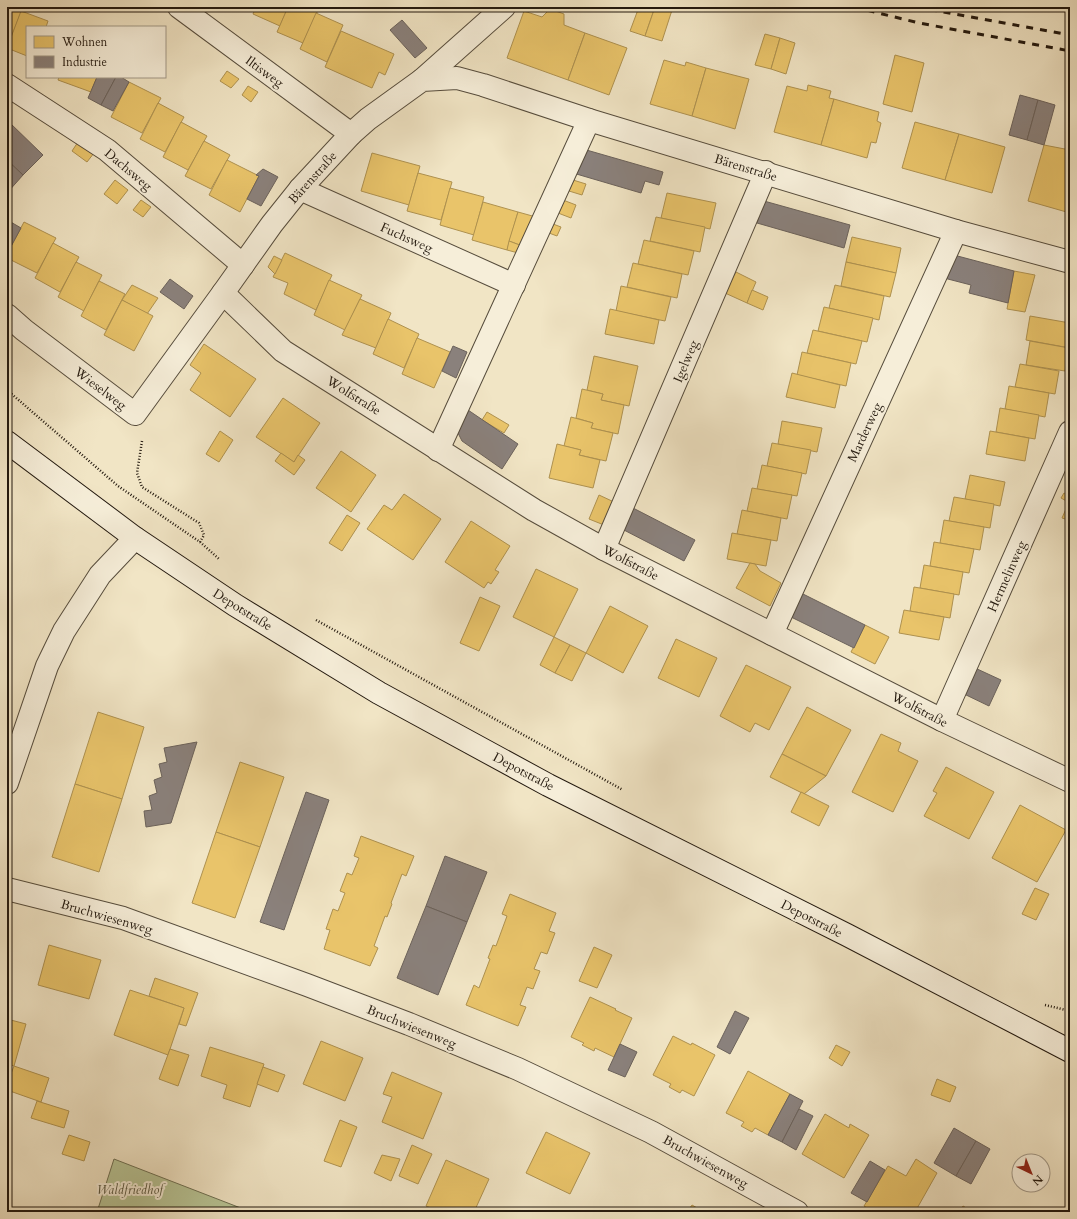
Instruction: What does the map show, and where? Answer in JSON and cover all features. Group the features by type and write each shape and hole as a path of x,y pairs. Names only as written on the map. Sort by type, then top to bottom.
{"street":[{"name":"Iltisweg","path":"179,7 351,134"},
{"name":"Bärenstraße","path":"223,293 272,224 300,189 351,134 422,80 504,7"},
{"name":"Bärenstraße","path":"422,80 457,78 484,84 589,120 766,172 956,231 1070,262"},
{"name":"Dachsweg","path":"7,85 107,150 243,264"},
{"path":"438,450 589,120"},
{"name":"Igelweg","path":"604,549 766,172"},
{"name":"Fuchsweg","path":"300,189 514,285"},
{"name":"Marderweg","path":"772,634 956,231"},
{"name":"Wolfstraße","path":"223,293 283,351 534,510 604,549 942,720 1070,781"},
{"name":"Wieselweg","path":"7,315 24,330 135,414 223,293"},
{"name":"Hermelinweg","path":"942,720 1070,432"},
{"name":"Depotstraße","path":"7,442 134,538 235,605 379,693 548,785 847,935 1070,1051"},
{"path":"7,783 47,666 64,631 100,575 134,538"},
{"name":"Bruchwiesenweg","path":"7,889 123,918 417,1027 518,1069 651,1132 797,1212"}],"path":[{"path":"7,390 118,486 200,542 222,561"},
{"path":"135,414 143,434 137,473 142,487 199,524 204,535 200,542"},
{"path":"314,618 626,791"},
{"path":"1040,1004 1070,1011"}],"green space":[{"name":"Waldfriedhof","path":"114,1159 251,1212 97,1212"}],"building: Wohnen":[{"path":"7,7 23,7 9,43 7,42"},
{"path":"256,7 288,7 280,26 253,14"},
{"path":"288,7 319,8 303,43 277,32"},
{"path":"639,7 655,7 645,36 630,31"},
{"path":"655,7 673,7 662,41 645,36"},
{"path":"550,9 564,14 564,25 585,33 568,80 507,58 524,11 542,17"},
{"path":"21,11 48,21 46,26 26,26 26,56 7,48"},
{"path":"316,13 343,25 327,62 300,49"},
{"path":"341,31 394,54 385,75 379,72 372,88 325,67"},
{"path":"585,33 627,48 609,95 568,80"},
{"path":"765,34 780,38 771,69 755,65"},
{"path":"780,38 795,43 786,74 771,69"},
{"path":"895,55 924,63 912,112 883,104"},
{"path":"664,60 685,66 686,62 706,68 692,116 650,104"},
{"path":"706,68 749,79 735,129 692,116"},
{"path":"227,71 239,79 231,88 220,81"},
{"path":"59,78 97,78 91,92 58,80"},
{"path":"129,82 161,98 142,133 111,117"},
{"path":"808,85 831,91 829,98 834,99 821,145 774,132 787,86 807,91"},
{"path":"248,86 258,92 251,102 242,95"},
{"path":"834,99 879,112 877,121 881,123 876,143 871,142 867,158 821,145"},
{"path":"158,103 184,117 165,152 140,139"},
{"path":"181,122 207,136 188,170 163,157"},
{"path":"915,122 959,134 945,180 902,168"},
{"path":"959,134 1005,147 992,193 945,180"},
{"path":"204,141 230,155 211,189 185,176"},
{"path":"78,142 94,153 87,162 72,151"},
{"path":"1044,145 1070,150 1070,213 1028,201"},
{"path":"372,153 420,166 409,205 361,191"},
{"path":"227,160 259,176 240,212 209,195"},
{"path":"418,173 452,182 441,220 407,211"},
{"path":"115,180 128,190 117,204 104,194"},
{"path":"573,180 586,184 582,195 569,191"},
{"path":"450,188 484,197 474,235 440,225"},
{"path":"667,193 716,203 710,229 661,218"},
{"path":"141,200 151,207 143,217 133,210"},
{"path":"563,200 576,205 571,218 558,213"},
{"path":"483,202 518,212 507,250 472,240"},
{"path":"518,212 536,217 525,247 509,241"},
{"path":"656,217 705,227 700,252 650,241"},
{"path":"24,222 56,238 37,273 7,258 7,254"},
{"path":"553,224 561,227 557,236 549,233"},
{"path":"852,237 901,248 896,273 846,262"},
{"path":"644,240 694,251 688,275 638,264"},
{"path":"509,241 525,247 522,254 507,250"},
{"path":"53,243 79,257 60,292 35,278"},
{"path":"285,253 332,275 316,310 284,294 288,283 273,277"},
{"path":"274,256 282,260 275,274 268,267"},
{"path":"76,262 102,275 84,311 58,297"},
{"path":"846,262 896,273 890,297 841,286"},
{"path":"633,263 682,274 677,298 627,287"},
{"path":"1014,271 1035,275 1025,312 1007,309"},
{"path":"736,272 756,282 747,303 725,293"},
{"path":"329,280 362,295 345,330 314,315"},
{"path":"99,281 125,294 106,330 81,316"},
{"path":"132,285 158,298 147,314 122,300"},
{"path":"835,285 884,296 879,320 829,308"},
{"path":"621,286 671,297 665,321 616,311"},
{"path":"752,290 768,297 763,310 747,303"},
{"path":"360,299 391,313 376,348 342,335"},
{"path":"122,300 153,316 134,351 104,335"},
{"path":"824,307 873,318 867,342 818,331"},
{"path":"610,309 659,320 654,344 605,334"},
{"path":"1030,316 1070,323 1070,348 1026,340"},
{"path":"388,319 419,334 404,368 373,354"},
{"path":"813,330 862,341 856,364 807,353"},
{"path":"417,338 450,352 434,388 402,374"},
{"path":"1030,341 1069,348 1065,371 1026,365"},
{"path":"204,344 256,379 230,417 190,390 201,373 190,365"},
{"path":"802,352 851,363 846,386 797,375"},
{"path":"594,356 638,366 629,406 601,400 603,394 587,390"},
{"path":"1020,364 1059,371 1055,394 1015,387"},
{"path":"792,373 840,385 835,408 786,397"},
{"path":"1009,386 1049,393 1045,417 1005,409"},
{"path":"582,389 603,394 601,400 624,405 618,434 591,428 593,423 576,418"},
{"path":"283,398 320,423 294,462 256,437"},
{"path":"1000,408 1039,415 1035,439 996,432"},
{"path":"487,412 509,425 504,433 482,420"},
{"path":"571,417 593,423 591,428 613,433 606,461 579,455 581,450 564,446"},
{"path":"782,421 822,428 817,452 778,444"},
{"path":"220,431 233,440 219,462 206,454"},
{"path":"990,431 1029,438 1025,461 986,454"},
{"path":"772,443 811,450 806,474 767,466"},
{"path":"557,444 581,450 579,455 600,460 593,488 549,478"},
{"path":"341,451 376,475 351,512 316,488"},
{"path":"281,453 294,462 298,455 305,460 294,475 275,461"},
{"path":"762,465 802,473 797,496 757,489"},
{"path":"970,475 1005,482 1000,506 965,499"},
{"path":"752,488 792,495 787,519 747,511"},
{"path":"1064,493 1070,496 1070,503 1061,498"},
{"path":"404,494 441,519 413,560 367,529 384,505 392,510"},
{"path":"599,495 614,502 604,525 589,519"},
{"path":"954,497 994,504 990,528 949,521"},
{"path":"1069,502 1070,514 1068,520 1062,518"},
{"path":"742,510 781,518 777,541 737,534"},
{"path":"347,515 360,523 342,551 329,543"},
{"path":"944,520 984,527 980,550 940,543"},
{"path":"471,521 510,546 495,570 499,572 491,584 488,582 484,588 445,562"},
{"path":"732,533 771,540 766,566 727,559"},
{"path":"934,542 974,549 969,573 930,566"},
{"path":"750,563 755,564 760,571 781,583 770,606 736,588"},
{"path":"924,565 963,572 959,595 920,588"},
{"path":"536,569 578,589 554,637 513,617"},
{"path":"914,587 954,594 950,618 910,611"},
{"path":"480,597 500,606 479,651 460,643"},
{"path":"610,606 648,626 623,673 586,653"},
{"path":"904,610 944,617 939,640 899,633"},
{"path":"865,625 889,637 875,664 851,652"},
{"path":"554,637 570,645 555,673 540,665"},
{"path":"676,639 717,658 699,697 658,678"},
{"path":"570,645 586,653 572,681 555,673"},
{"path":"746,665 791,687 769,730 755,723 750,732 720,716"},
{"path":"807,707 851,730 826,776 782,754"},
{"path":"98,712 144,727 122,799 75,784"},
{"path":"881,734 901,743 898,751 918,761 893,812 852,792"},
{"path":"782,754 826,776 804,794 770,777"},
{"path":"240,762 284,777 260,847 216,832"},
{"path":"946,767 994,792 969,839 924,816 937,793 933,791"},
{"path":"75,784 122,799 99,872 52,857"},
{"path":"801,792 829,806 819,826 791,812"},
{"path":"1020,805 1066,830 1037,882 992,858"},
{"path":"216,832 260,847 235,918 192,903"},
{"path":"361,836 414,856 406,876 402,874 387,917 385,916 374,946 378,948 370,966 324,949 330,930 326,929 333,909 338,911 345,893 340,891 347,873 352,875 359,858 354,856"},
{"path":"1035,888 1049,894 1036,920 1022,914"},
{"path":"510,894 556,913 549,931 555,933 547,954 541,952 534,969 540,971 533,989 527,987 520,1005 526,1007 518,1026 466,1005 474,985 479,988 490,959 488,958 493,945 496,946 507,916 502,914"},
{"path":"49,945 101,960 89,999 38,985"},
{"path":"594,947 612,955 597,988 579,981"},
{"path":"155,978 198,993 186,1026 179,1024 184,1008 149,996"},
{"path":"130,990 184,1008 168,1055 114,1035"},
{"path":"590,997 632,1018 614,1057 595,1048 594,1051 582,1045 584,1043 571,1037"},
{"path":"7,1019 26,1024 14,1066 7,1064"},
{"path":"673,1036 691,1045 692,1043 715,1055 694,1096 682,1090 680,1093 669,1087 671,1084 653,1075"},
{"path":"321,1041 363,1058 345,1101 303,1084"},
{"path":"836,1045 850,1052 842,1066 829,1058"},
{"path":"210,1047 264,1064 250,1107 223,1098 227,1085 201,1076"},
{"path":"170,1049 189,1055 178,1086 159,1079"},
{"path":"14,1066 49,1078 41,1102 7,1090 7,1084"},
{"path":"263,1067 285,1075 278,1092 257,1084"},
{"path":"748,1071 790,1094 768,1135 755,1128 752,1132 741,1126 744,1122 726,1113"},
{"path":"392,1072 442,1093 423,1139 382,1122 392,1097 383,1094"},
{"path":"937,1079 956,1087 950,1102 931,1095"},
{"path":"37,1101 69,1111 64,1128 31,1118"},
{"path":"825,1114 849,1128 850,1124 869,1135 844,1178 802,1154"},
{"path":"340,1120 357,1127 341,1167 324,1161"},
{"path":"546,1132 590,1153 570,1194 526,1173"},
{"path":"69,1135 90,1142 84,1161 62,1154"},
{"path":"412,1145 432,1154 418,1184 399,1176"},
{"path":"382,1155 400,1159 391,1181 374,1173"},
{"path":"916,1159 937,1173 915,1212 874,1212 864,1206 888,1166 906,1176"},
{"path":"446,1160 489,1179 474,1212 440,1212 426,1206"},
{"path":"692,1205 704,1212 687,1212"},
{"path":"963,1206 973,1212 959,1212"}],"building: Industrie":[{"path":"402,20 427,48 415,58 390,30"},
{"path":"97,78 115,78 101,105 88,98"},
{"path":"115,78 123,78 129,82 113,111 101,105"},
{"path":"1020,95 1038,100 1027,140 1009,135"},
{"path":"1038,100 1055,105 1044,145 1027,140"},
{"path":"10,123 43,155 23,175 7,160 7,127"},
{"path":"583,149 663,172 659,185 645,181 641,193 573,173"},
{"path":"7,160 23,175 7,193"},
{"path":"263,169 278,177 261,206 247,199 259,176 256,175"},
{"path":"764,201 850,225 844,248 757,223"},
{"path":"9,221 21,228 8,252 7,225"},
{"path":"950,254 1014,271 1008,303 969,293 971,285 944,278"},
{"path":"170,279 193,296 184,309 160,292"},
{"path":"453,346 467,352 456,378 442,371"},
{"path":"468,410 518,444 502,469 462,441 458,433"},
{"path":"633,508 695,540 684,561 622,529"},
{"path":"801,593 865,625 854,648 789,616"},
{"path":"975,668 1001,680 989,706 962,693"},
{"path":"197,742 171,823 146,827 144,811 152,810 149,796 157,793 154,780 162,777 159,764 167,762 164,748"},
{"path":"306,792 329,800 284,930 260,922"},
{"path":"445,856 487,872 467,922 426,906"},
{"path":"426,906 467,922 438,995 397,978"},
{"path":"735,1011 749,1018 730,1054 717,1047"},
{"path":"620,1044 637,1052 625,1077 608,1070"},
{"path":"790,1094 803,1101 782,1142 768,1135"},
{"path":"799,1109 813,1116 796,1150 782,1142"},
{"path":"954,1128 976,1141 956,1176 934,1163"},
{"path":"976,1141 990,1149 971,1184 956,1176"},
{"path":"870,1161 885,1170 867,1202 851,1193"}],"railway":[{"path":"854,7 919,23 1070,51"},
{"path":"916,7 1070,35"}]}
